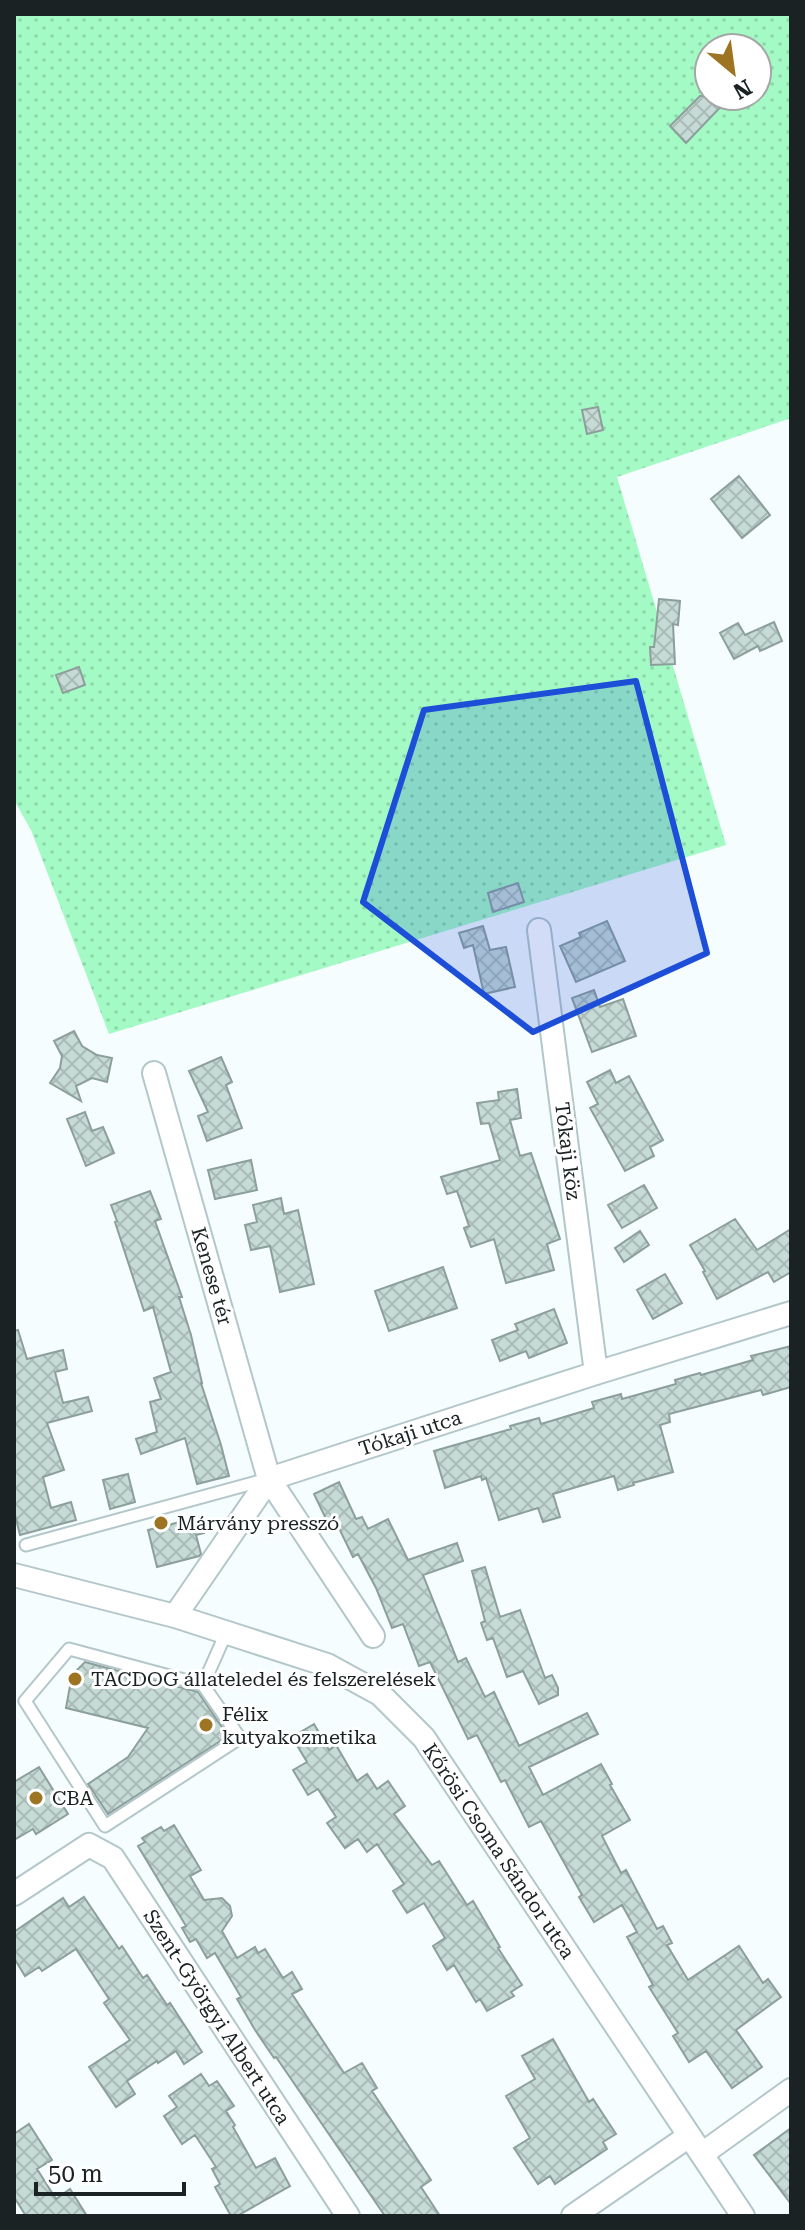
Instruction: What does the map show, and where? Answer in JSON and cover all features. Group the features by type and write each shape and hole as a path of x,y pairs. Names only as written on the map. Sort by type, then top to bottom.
{"street":[{"name":"Tókaji köz","path":"539,930 596,1373"},
{"name":"Kenese tér","path":"154,1073 269,1479"},
{"name":"Tókaji utca","path":"269,1479 791,1313"},
{"path":"175,1616 269,1479 373,1636"},
{"name":"Kőrösi Csoma Sándor utca","path":"14,1575 175,1616 327,1665 380,1694 424,1738 743,2216"},
{"name":"Szent-Györgyi Albert utca","path":"14,1894 89,1845 113,1858 348,2216"},
{"path":"573,2216 791,2090"}],"lane":[{"name":"Tókaji utca","path":"26,1545 269,1479"},
{"path":"203,1685 226,1633"},
{"path":"69,1649 203,1685 240,1738 105,1826 25,1701 69,1649"}],"highlighted area":[{"path":"636,681 707,953 533,1032 363,902 424,710"}],"green space":[{"path":"14,14 791,14 791,418 617,477 726,845 109,1034 31,830 14,800"}],"building":[{"path":"693,103 693,112 716,112 686,143 670,126"},
{"path":"598,407 603,430 587,434 582,410"},
{"path":"739,476 770,515 742,538 711,499"},
{"path":"659,599 680,601 678,625 673,624 675,664 651,665 650,647 654,647"},
{"path":"774,622 782,641 760,651 758,646 734,659 720,633 738,623 745,635"},
{"path":"79,667 85,685 63,693 56,675"},
{"path":"518,883 524,902 493,912 488,893"},
{"path":"607,921 625,961 576,982 560,946 581,937 579,933"},
{"path":"483,926 490,950 506,947 515,987 484,994 473,945 464,948 459,933"},
{"path":"594,990 600,1007 623,999 636,1036 592,1052 572,998"},
{"path":"74,1031 82,1046 97,1055 112,1058 107,1082 92,1078 76,1086 81,1101 50,1083 60,1068 62,1056 54,1041"},
{"path":"221,1057 232,1082 226,1085 242,1128 207,1141 198,1116 208,1112 189,1071"},
{"path":"610,1070 616,1083 629,1076 663,1140 650,1147 654,1156 625,1171 590,1108 598,1104 587,1082"},
{"path":"517,1089 521,1118 510,1120 520,1156 531,1153 560,1239 547,1244 554,1270 506,1283 494,1239 471,1247 464,1228 469,1226 457,1191 447,1194 441,1177 500,1160 489,1123 481,1124 477,1103 499,1100 498,1092"},
{"path":"85,1112 92,1131 103,1127 114,1153 86,1166 67,1119"},
{"path":"251,1160 257,1190 215,1199 208,1170"},
{"path":"644,1185 657,1208 622,1228 608,1205"},
{"path":"150,1191 161,1219 155,1221 182,1297 179,1297 201,1383 229,1476 197,1484 185,1438 141,1454 136,1439 157,1432 150,1402 161,1399 154,1378 171,1372 153,1307 144,1311 111,1205"},
{"path":"281,1198 284,1214 298,1210 314,1284 280,1292 270,1246 251,1250 245,1225 257,1222 253,1205"},
{"path":"735,1219 757,1250 791,1229 791,1272 774,1282 768,1272 717,1299 690,1245"},
{"path":"640,1231 649,1245 624,1262 615,1248"},
{"path":"443,1267 457,1308 389,1331 375,1291"},
{"path":"665,1274 682,1303 653,1319 637,1290"},
{"path":"554,1309 567,1343 529,1358 526,1351 500,1361 492,1340 518,1330 515,1324"},
{"path":"18,1330 27,1359 63,1350 67,1369 55,1372 63,1403 88,1397 92,1411 47,1423 64,1470 43,1477 51,1508 71,1502 76,1520 20,1535 14,1511 14,1331"},
{"path":"791,1346 791,1387 763,1395 761,1390 669,1414 670,1422 660,1425 673,1472 618,1490 614,1476 553,1494 560,1517 543,1522 538,1508 499,1520 486,1478 482,1480 481,1476 445,1488 434,1451 539,1418 541,1424 594,1408 592,1402 621,1394 622,1399 676,1384 675,1380 753,1360 751,1356"},
{"path":"128,1474 135,1502 110,1509 103,1480"},
{"path":"339,1482 356,1519 362,1517 368,1529 388,1519 408,1560 457,1543 463,1561 423,1575 458,1662 466,1658 485,1697 494,1692 519,1746 587,1713 598,1734 529,1767 543,1795 601,1764 630,1820 602,1836 621,1873 626,1870 657,1929 663,1926 672,1943 667,1945 688,1980 739,1946 763,1983 768,1979 781,1997 736,2030 762,2067 732,2088 706,2051 689,2062 673,2036 678,2033 649,1987 653,1985 627,1937 637,1932 622,1905 594,1922 541,1821 529,1827 477,1735 468,1739 430,1662 419,1666 403,1624 392,1628 358,1554 353,1557 334,1518 327,1521 314,1494"},
{"path":"200,1517 204,1533 196,1535 201,1554 157,1567 148,1530"},
{"path":"485,1567 500,1617 520,1610 545,1678 552,1675 558,1695 539,1704 523,1671 507,1677 493,1638 487,1640 481,1623 485,1621 472,1571"},
{"path":"85,1662 198,1692 228,1736 108,1814 88,1784 128,1757 148,1728 66,1708 72,1675"},
{"path":"314,1724 329,1750 336,1745 357,1781 367,1774 377,1789 388,1781 405,1806 394,1814 432,1865 439,1861 467,1905 473,1901 500,1947 522,1985 511,1992 514,1996 487,2011 480,1999 476,2002 454,1965 447,1970 433,1946 445,1938 424,1903 407,1913 393,1891 404,1884 377,1844 367,1852 358,1839 345,1848 327,1823 336,1817 318,1789 308,1795 293,1770 307,1762 292,1737"},
{"name":"CBA","path":"39,1767 68,1814 36,1834 33,1829 14,1840 14,1782"},
{"path":"174,1825 201,1870 190,1876 204,1900 222,1898 230,1906 232,1916 222,1931 237,1958 255,1947 258,1953 265,1949 283,1978 292,1972 302,1989 292,1994 344,2073 362,2063 377,2088 372,2091 431,2180 421,2187 440,2216 385,2216 255,2030 237,1999 241,1997 215,1953 207,1958 196,1939 190,1942 182,1928 186,1926 138,1846 145,1842 142,1838 161,1827 164,1831"},
{"path":"84,1897 119,1949 122,1946 143,1978 147,1975 167,2005 170,2003 202,2052 184,2064 176,2051 157,2061 127,2081 135,2094 116,2107 89,2067 130,2040 104,2003 109,1999 76,1949 42,1971 39,1967 25,1976 14,1958 14,1932 63,1898 69,1907"},
{"path":"553,2039 589,2102 593,2099 616,2134 603,2142 607,2149 555,2184 550,2176 538,2184 514,2148 530,2138 506,2096 535,2079 522,2056"},
{"path":"201,2074 209,2086 217,2081 234,2106 226,2111 256,2168 275,2158 290,2186 237,2216 231,2216 215,2187 220,2184 212,2169 216,2167 195,2135 182,2144 164,2116 177,2107 169,2096"},
{"path":"29,2124 52,2160 37,2169 56,2199 70,2189 87,2216 26,2216 14,2197 14,2134"},
{"path":"791,2128 791,2204 754,2155"}],"place":[{"name":"Márvány presszó","path":"161,1523"},
{"name":"TACDOG állateledel és felszerelések","path":"75,1679"},
{"name":"Félix kutyakozmetika","path":"206,1725"},
{"name":"CBA","path":"36,1798"}]}
